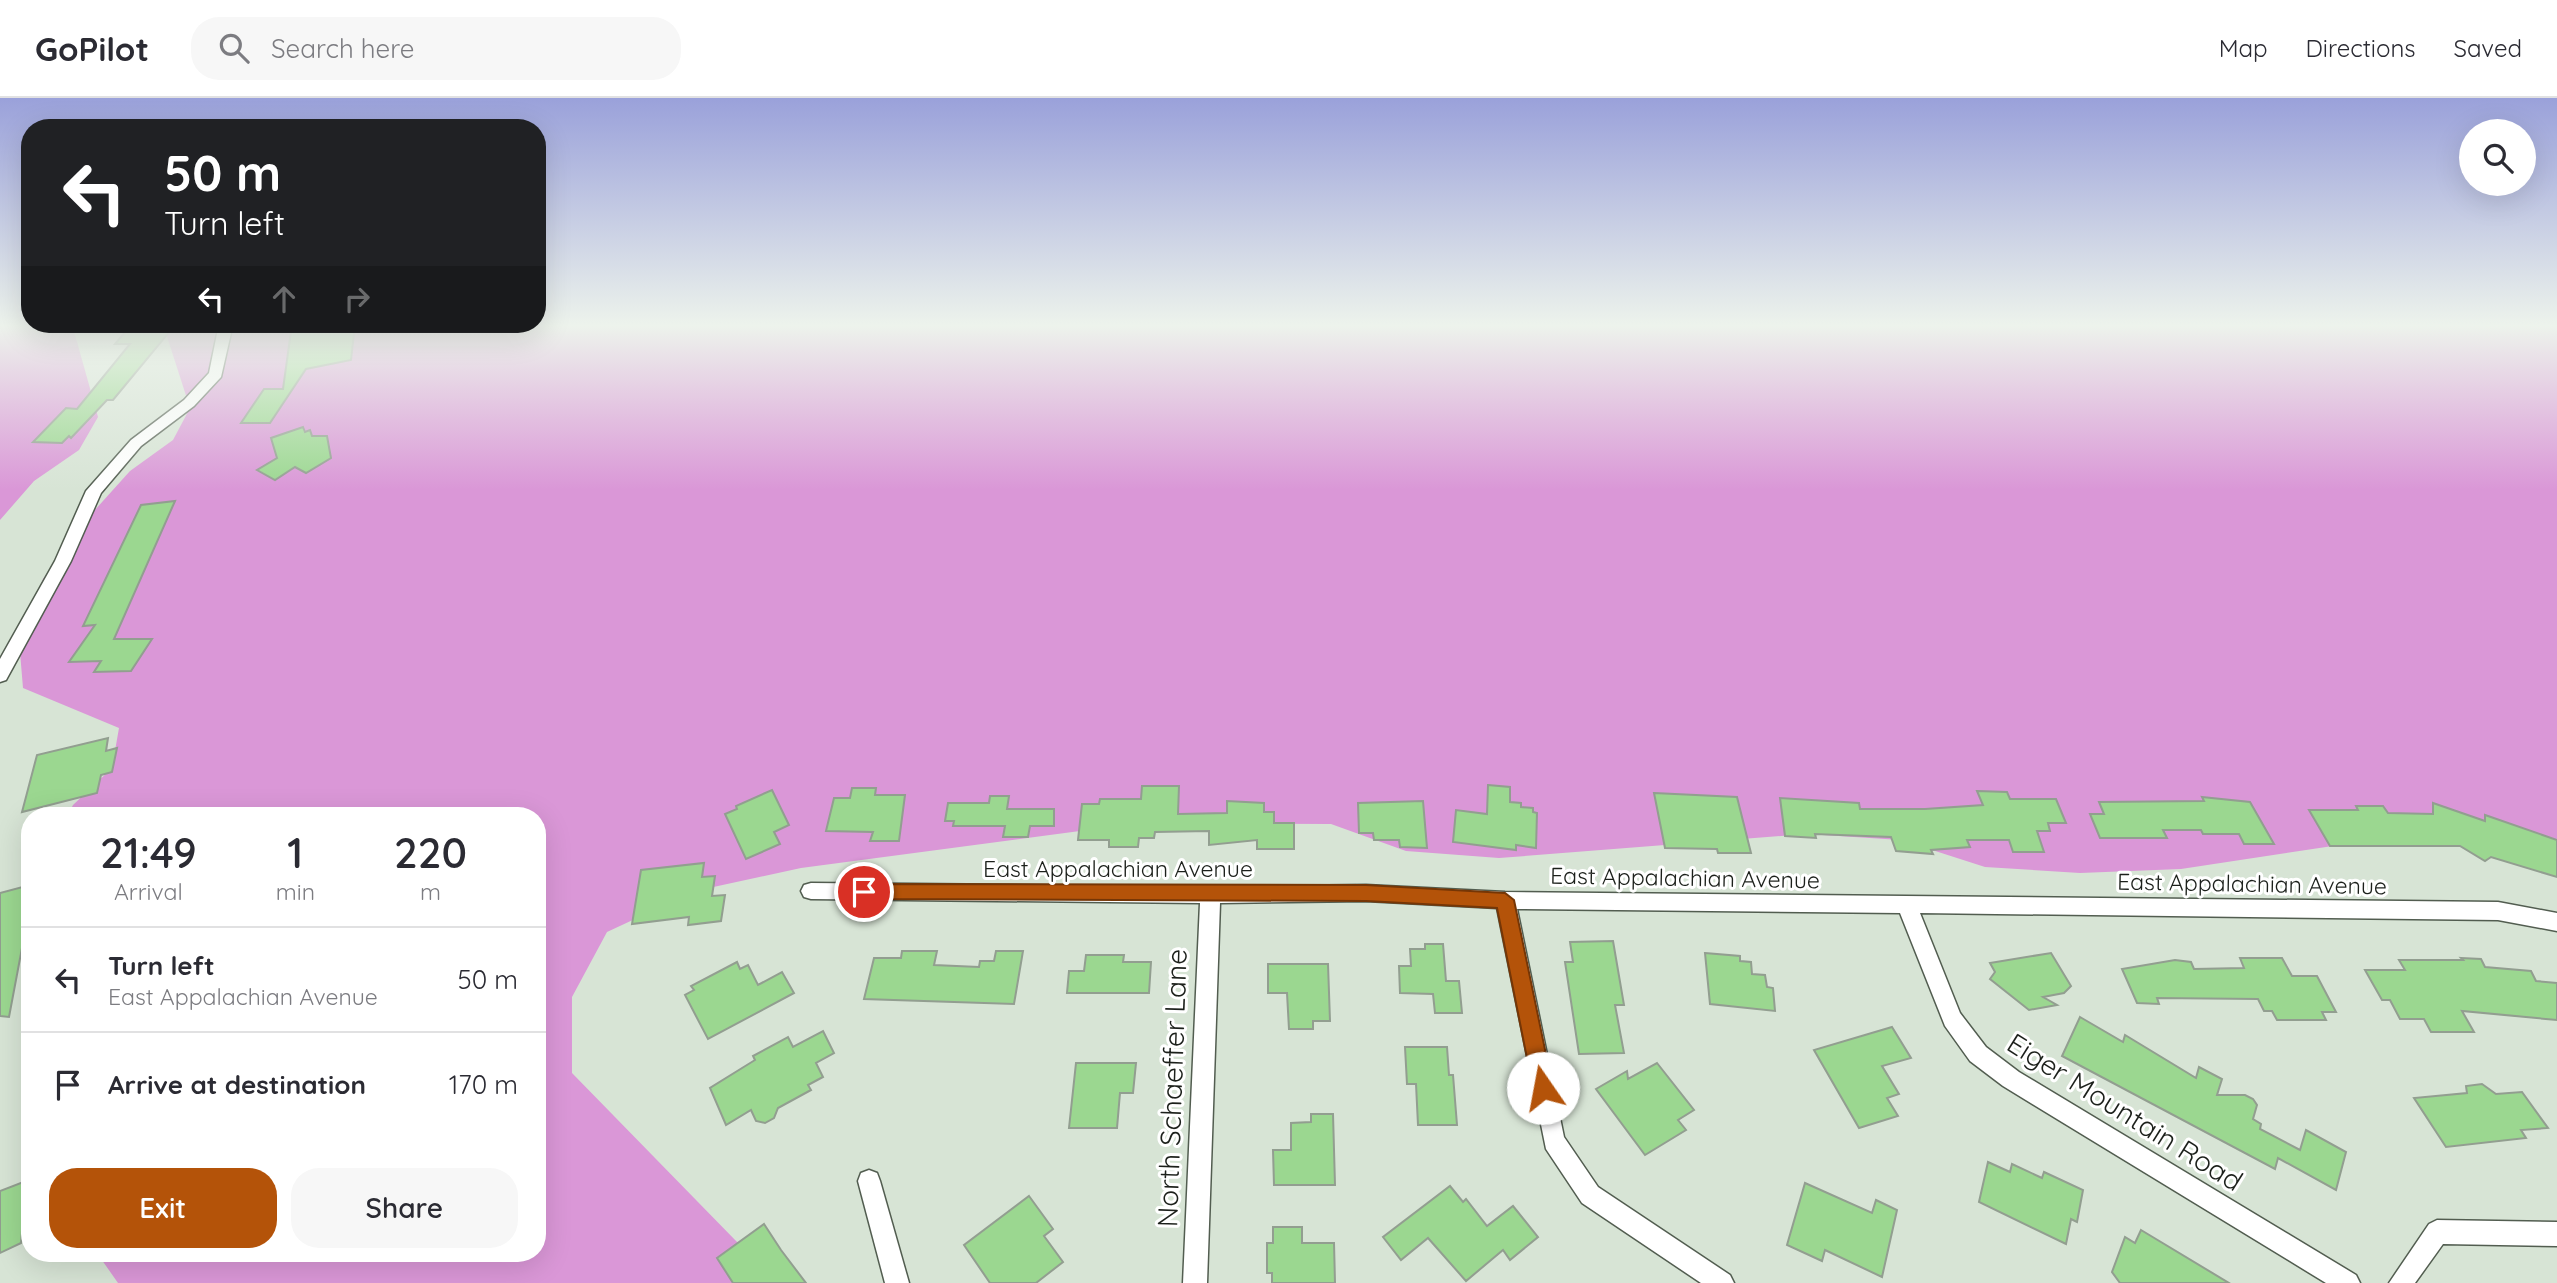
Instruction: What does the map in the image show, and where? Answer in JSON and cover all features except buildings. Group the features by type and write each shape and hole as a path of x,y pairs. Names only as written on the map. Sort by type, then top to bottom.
{"street":[{"path":"0,675 63,561 94,491 136,443 189,403 211,379"},
{"name":"East Appalachian Avenue","path":"811,891 1210,895 1366,893 1505,900 2498,911 2557,922"},
{"name":"North Schaeffer Lane","path":"1195,1283 1210,895"},
{"path":"1505,900 1554,1141 1590,1195 1722,1283"},
{"name":"Eiger Mountain Road","path":"1907,906 1952,1020 1978,1054 2011,1079 2348,1283"},
{"path":"869,1181 897,1283"},
{"path":"2401,1283 2437,1232 2557,1234"}],"shaded area":[{"path":"0,379 87,379 98,417 79,450 34,481 0,520"},
{"path":"181,379 2557,379 2557,840 2386,838 2181,869 2080,873 1985,867 1901,840 1807,834 1499,858 1406,851 1331,824 1140,823 801,868 695,891 607,932 572,997 572,1073 738,1243 745,1283 118,1283 103,1262 546,1262 546,807 72,807 112,768 119,728 23,688 19,640 43,579 85,521 130,471 173,440 190,408"}],"route":[{"path":"864,892 1210,895 1366,893 1505,900 1543,1088"}]}
